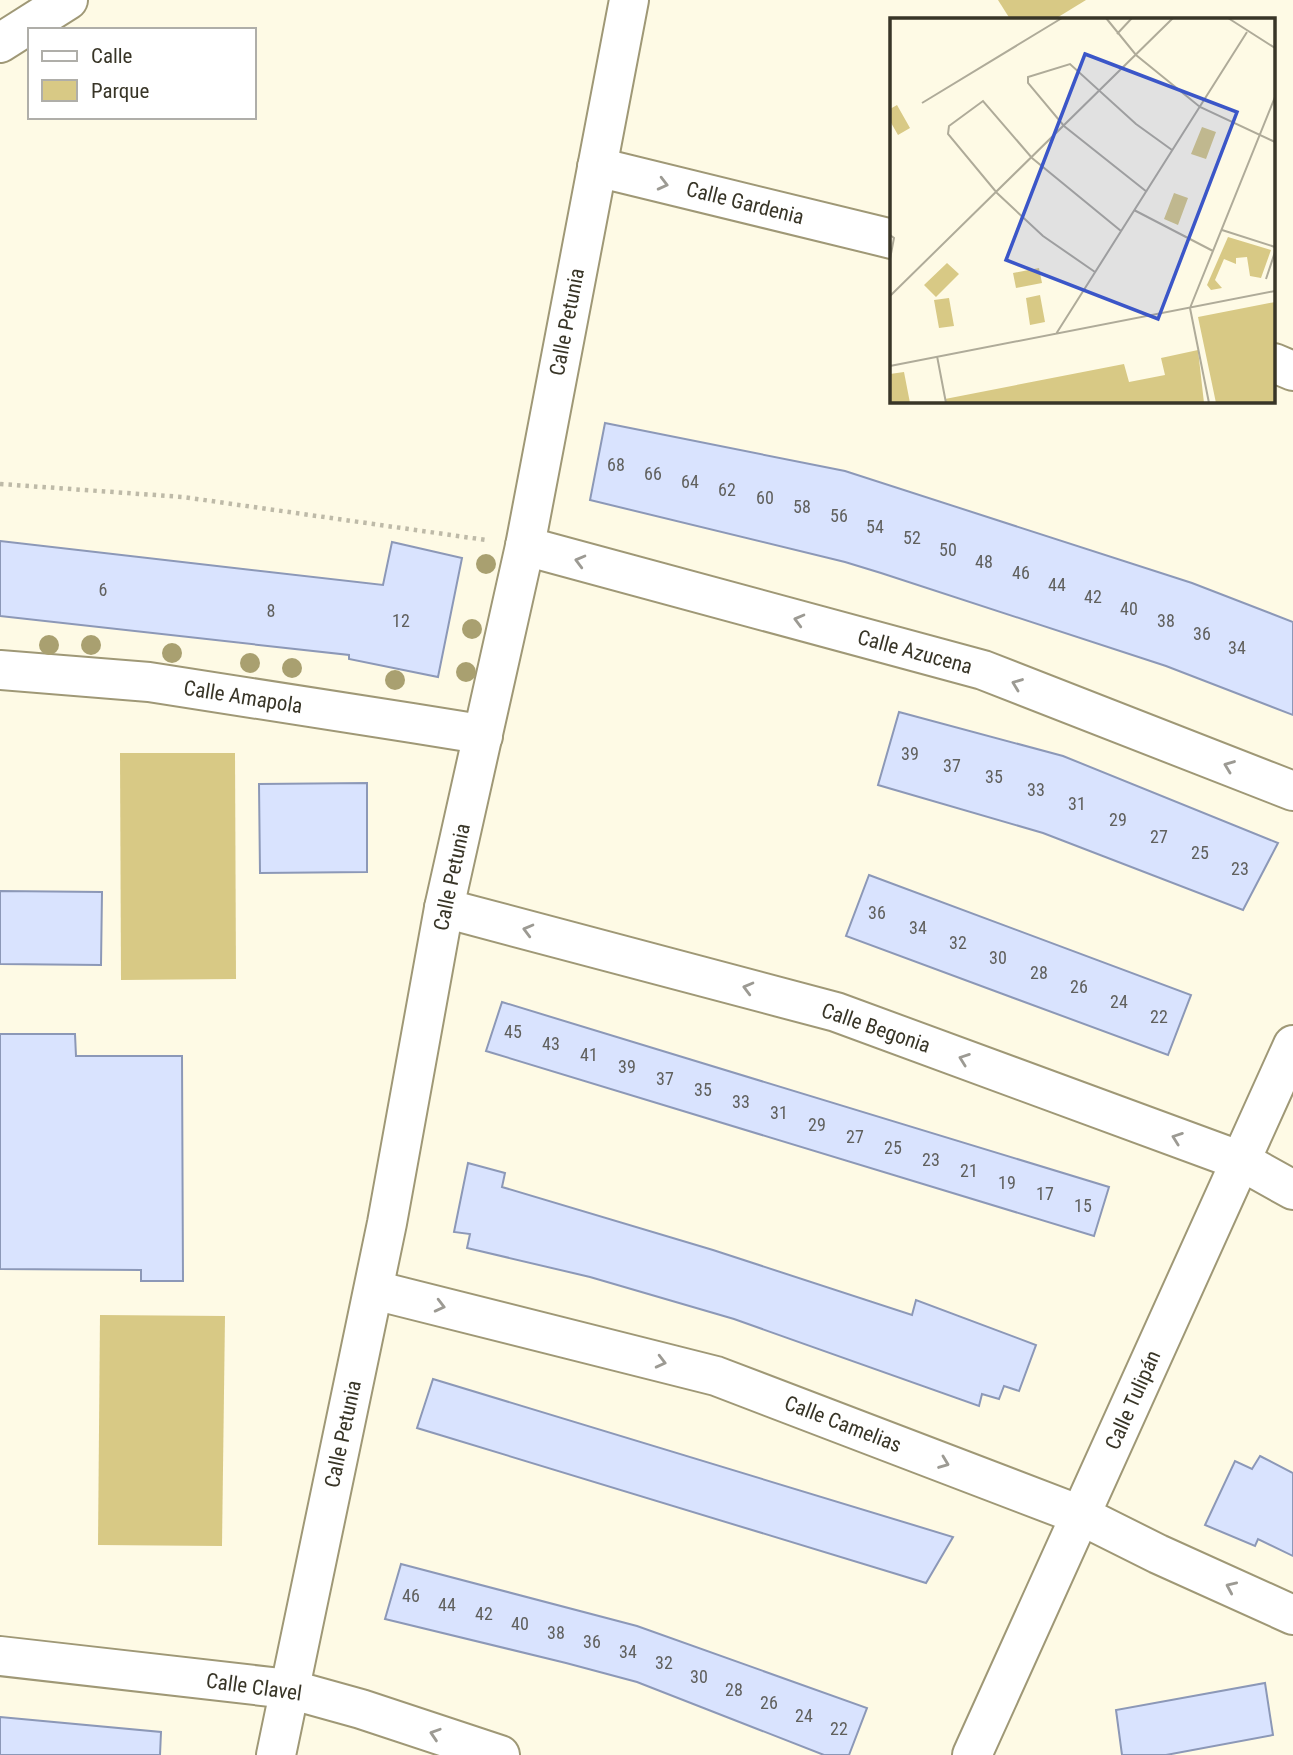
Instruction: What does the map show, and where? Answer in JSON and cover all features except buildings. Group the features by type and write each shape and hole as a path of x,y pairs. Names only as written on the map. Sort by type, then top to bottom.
{"street":[{"path":"0,43 68,0"},
{"name":"Calle Petunia","path":"276,1755 374,1290 444,908 525,546 629,0"},
{"name":"Calle Gardenia","path":"597,167 890,239"},
{"path":"1276,364 1293,371"},
{"name":"Calle Azucena","path":"525,546 983,670 1293,791"},
{"name":"Calle Amapola","path":"0,670 149,682 484,736"},
{"name":"Calle Begonia","path":"444,908 836,1012 1241,1161 1293,1190"},
{"name":"Calle Tulipán","path":"972,1755 1293,1045"},
{"name":"Calle Camelias","path":"374,1290 716,1376 1080,1515 1158,1554 1293,1615"},
{"name":"Calle Clavel","path":"0,1656 289,1689 361,1709 500,1755"}],"path":[{"path":"0,484 183,497 525,546"}],"green space":[{"path":"998,0 1086,0 1057,18 1009,18"},
{"path":"120,753 235,753 236,979 121,980"},
{"path":"100,1315 225,1316 222,1546 98,1545"}]}
